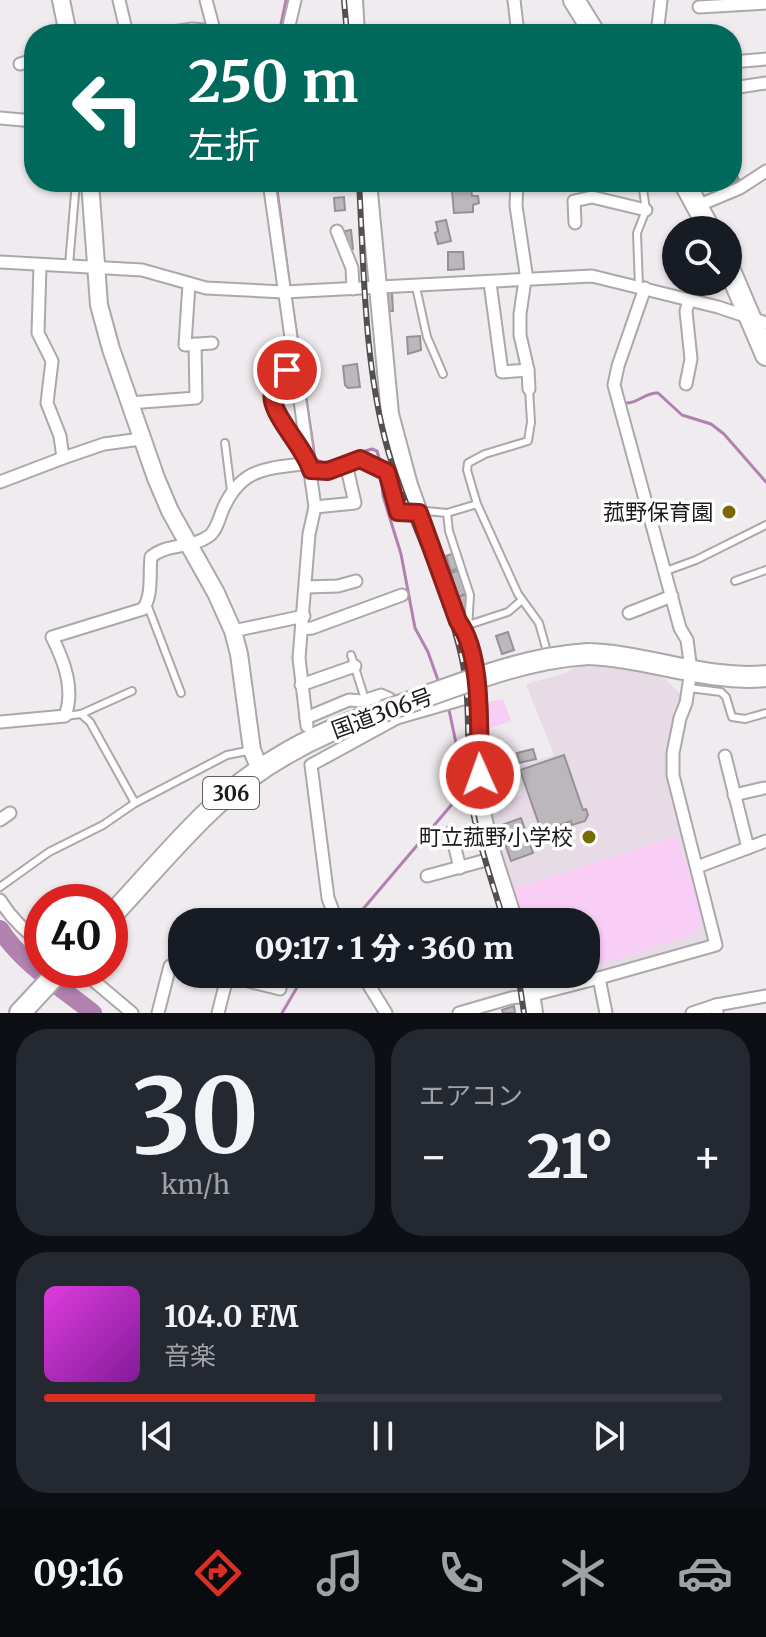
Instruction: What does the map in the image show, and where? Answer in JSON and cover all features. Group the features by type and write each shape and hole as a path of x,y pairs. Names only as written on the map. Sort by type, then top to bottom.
{"highway":[{"path":"574,0 589,24"},
{"path":"689,192 702,216"},
{"path":"742,290 760,321 766,355"},
{"name":"国道306号","path":"128,898 256,760 323,734 390,715 525,664 568,655 636,657 690,679 766,676"},
{"path":"20,1013 43,988"}],"street":[{"path":"61,0 66,24"},
{"path":"119,0 125,24"},
{"path":"206,0 212,24"},
{"path":"289,24 295,0"},
{"path":"354,0 355,24"},
{"path":"514,0 517,24"},
{"path":"658,24 661,0"},
{"path":"699,7 766,3"},
{"path":"742,61 766,59"},
{"path":"20,64 24,63"},
{"path":"742,87 766,83"},
{"path":"0,118 24,120"},
{"path":"742,187 766,171"},
{"path":"91,192 99,305 141,439 170,511 216,593 233,631 256,760"},
{"path":"271,192 289,292 294,363 315,507 309,534 299,658 306,722 349,700 363,701 381,695 390,699 390,715"},
{"path":"369,192 390,414 409,485 458,621 468,629 477,695 481,802 510,908"},
{"path":"517,192 526,281 520,335 529,389"},
{"path":"697,206 730,192"},
{"path":"575,223 574,201 592,197 646,210"},
{"path":"337,231 352,268 353,289"},
{"path":"0,262 142,270 217,289 289,292 592,276 760,321"},
{"path":"40,266 38,333 52,361 47,403 60,436 63,458"},
{"path":"490,283 502,372 528,370"},
{"path":"189,284 185,345 212,343"},
{"path":"600,978 716,945 672,768 690,679 687,640 680,628 614,385 642,288"},
{"path":"686,384 691,359 686,311 689,300"},
{"path":"129,403 196,398 195,344"},
{"path":"294,363 273,391 272,401 276,414 293,434 310,466"},
{"path":"0,482 104,444 141,439"},
{"path":"0,722 65,716 68,698 66,669 52,637 143,609 147,604 151,557 158,551 189,544 213,533 231,492 253,472 310,466 328,471 360,459 387,472 398,512"},
{"path":"315,507 355,503 346,464"},
{"path":"306,587 338,586 356,581"},
{"path":"233,631 303,622 312,628 402,595"},
{"path":"629,613 672,596"},
{"path":"301,685 353,661"},
{"path":"330,908 311,765 363,739 390,715 477,695"},
{"path":"725,756 748,848"},
{"path":"734,795 764,788"},
{"path":"451,832 460,868"},
{"path":"697,867 766,841"},
{"path":"427,876 494,858"},
{"path":"0,900 24,931"},
{"path":"158,1013 168,974"},
{"path":"600,983 606,1013"},
{"path":"102,988 132,1013"},
{"path":"218,1013 225,988"},
{"path":"371,988 386,1013"},
{"path":"531,988 534,1013"},
{"path":"459,1013 560,988"},
{"path":"692,1013 766,996"}],"lane":[{"path":"69,265 75,192"},
{"path":"642,288 637,233 646,210 643,192"},
{"path":"416,287 427,337 443,374"},
{"path":"529,389 531,422 528,441 502,447 468,463 467,470 477,504 515,590 539,623 546,648"},
{"path":"225,443 231,492"},
{"path":"398,512 447,513 477,504"},
{"path":"447,513 449,531 470,595 468,629 508,612 522,600"},
{"path":"666,571 696,560 766,525"},
{"path":"735,581 766,570"},
{"path":"147,604 181,693"},
{"path":"353,661 363,693"},
{"path":"690,679 721,692 726,697 732,717 745,719 766,713"},
{"path":"65,716 81,714 132,691"},
{"path":"81,714 90,722 135,803"},
{"path":"0,887 49,852 227,755 256,760"}],"shaded area":[{"name":"町立菰野小学校","path":"578,664 624,666 657,672 682,695 669,752 709,937 702,945 600,973 600,908 516,908 497,849 488,805 522,795 518,766 554,755 526,684 566,673"},
{"path":"503,699 511,721 485,730 483,703"},
{"path":"677,836 703,919 701,926 691,935 600,964 600,908 519,908 514,888"}],"building":[{"path":"452,192 471,192 472,196 478,196 479,203 473,205 473,212 454,213"},
{"path":"344,197 345,210 335,211 334,198"},
{"path":"446,220 451,241 438,244 436,222"},
{"path":"351,230 353,249 347,250 345,231"},
{"path":"448,252 463,252 464,269 448,270"},
{"path":"384,293 392,293 393,311 385,311"},
{"path":"420,336 421,350 408,354 407,337"},
{"path":"357,364 360,387 348,388 343,366"},
{"path":"454,553 459,568 451,571 446,556"},
{"path":"459,570 466,594 458,597 451,573"},
{"path":"466,594 466,611 464,612 458,597"},
{"path":"508,632 514,650 502,654 496,636"},
{"path":"533,749 536,759 519,763 517,753"},
{"path":"564,755 583,810 586,809 588,815 585,821 572,825 571,821 548,829 549,833 546,833 544,826 540,827 520,770"},
{"path":"521,818 533,853 511,861 499,826"},
{"path":"514,1006 515,1013 503,1013 502,1010"}],"waterway":[{"path":"281,24 286,0"},
{"path":"277,192 290,289"},
{"path":"291,297 315,459 324,463 372,449 377,451 381,465"},
{"path":"625,403 658,393 682,415 711,424 724,434 766,482"},
{"path":"381,473 383,496 401,554 415,628 439,683"},
{"path":"364,908 459,796 460,762 448,705"},
{"path":"0,929 30,964 93,1013"},
{"path":"282,1013 297,988"}],"railway":[{"path":"344,0 346,24"},
{"path":"360,192 366,316 379,415 395,474 446,605 462,659 467,695 472,805 500,908"},
{"path":"520,988 524,1013"}],"place":[{"name":"菰野保育園","path":"729,512"},
{"name":"町立菰野小学校","path":"589,837"}],"route":[{"path":"287,370 273,391 272,401 276,414 293,434 311,470 328,471 360,459 387,472 398,512 419,513 458,621 467,633 474,663 480,775"}]}
